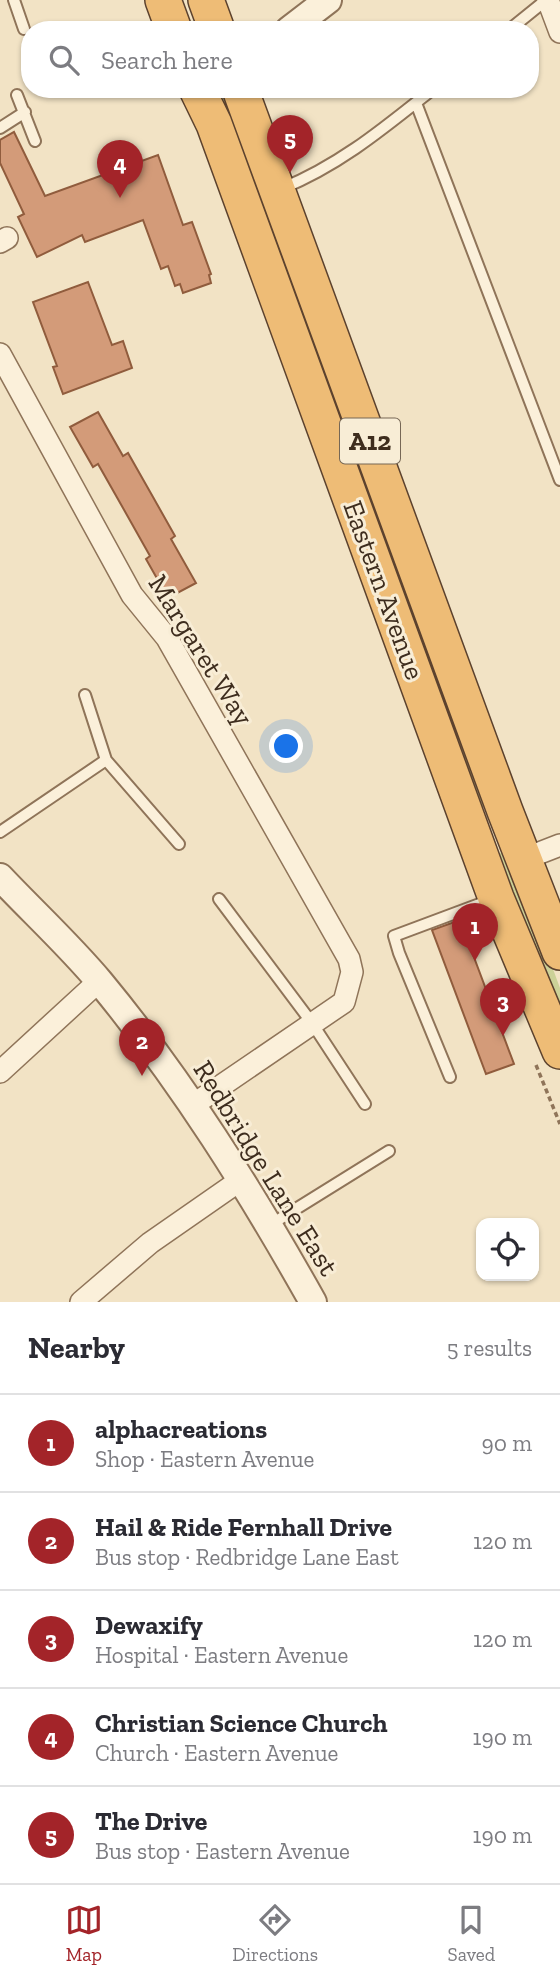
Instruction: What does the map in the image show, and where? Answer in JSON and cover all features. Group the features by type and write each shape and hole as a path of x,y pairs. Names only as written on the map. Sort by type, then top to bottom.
{"highway":[{"path":"163,0 171,21"},
{"path":"206,0 214,21"},
{"name":"Eastern Avenue","path":"201,98 214,124 496,898 560,1051"},
{"name":"Eastern Avenue","path":"243,98 560,952"}],"street":[{"path":"301,21 328,0"},
{"path":"547,0 560,32"},
{"path":"214,124 215,98"},
{"name":"Margaret Way","path":"0,354 132,595 167,638 349,959 352,972 344,1002 193,1105"},
{"path":"524,859 560,845"},
{"name":"Redbridge Lane East","path":"0,877 99,981 193,1105 242,1179 313,1302"},
{"path":"0,1072 99,981"},
{"path":"81,1302 150,1242 242,1179"}],"lane":[{"path":"14,0 21,21"},
{"path":"520,21 547,0"},
{"path":"17,95 35,141"},
{"path":"277,190 303,180 316,170 354,152 422,98"},
{"path":"416,103 560,480"},
{"path":"0,128 25,112"},
{"path":"85,695 106,760 179,844"},
{"path":"0,832 106,760"},
{"path":"450,1077 398,953 394,936 496,898"},
{"path":"219,899 312,1023 365,1104"},
{"path":"269,1225 389,1150"}],"green space":[{"path":"219,98 227,98 490,804 473,810"},
{"path":"509,850 560,988 560,1031 492,856"}],"building":[{"path":"14,132 45,196 158,155 183,225 192,222 211,274 211,283 183,293 180,284 175,286 168,266 161,269 143,220 85,242 82,235 37,257 18,217 24,214 0,163 0,140"},
{"path":"88,282 112,345 123,341 132,368 63,394 53,367 57,366 33,302"},
{"path":"98,412 123,456 128,453 175,536 171,539 196,583 168,598 146,559 150,556 98,464 93,467 70,427"},
{"path":"460,920 514,1064 486,1074 432,930"}],"place":[{"name":"The Drive","path":"290,173"},
{"name":"Christian Science Church","path":"120,198"},
{"name":"alphacreations","path":"475,961"},
{"name":"Dewaxify","path":"503,1036"},
{"name":"Hail & Ride Fernhall Drive","path":"142,1076"}]}
